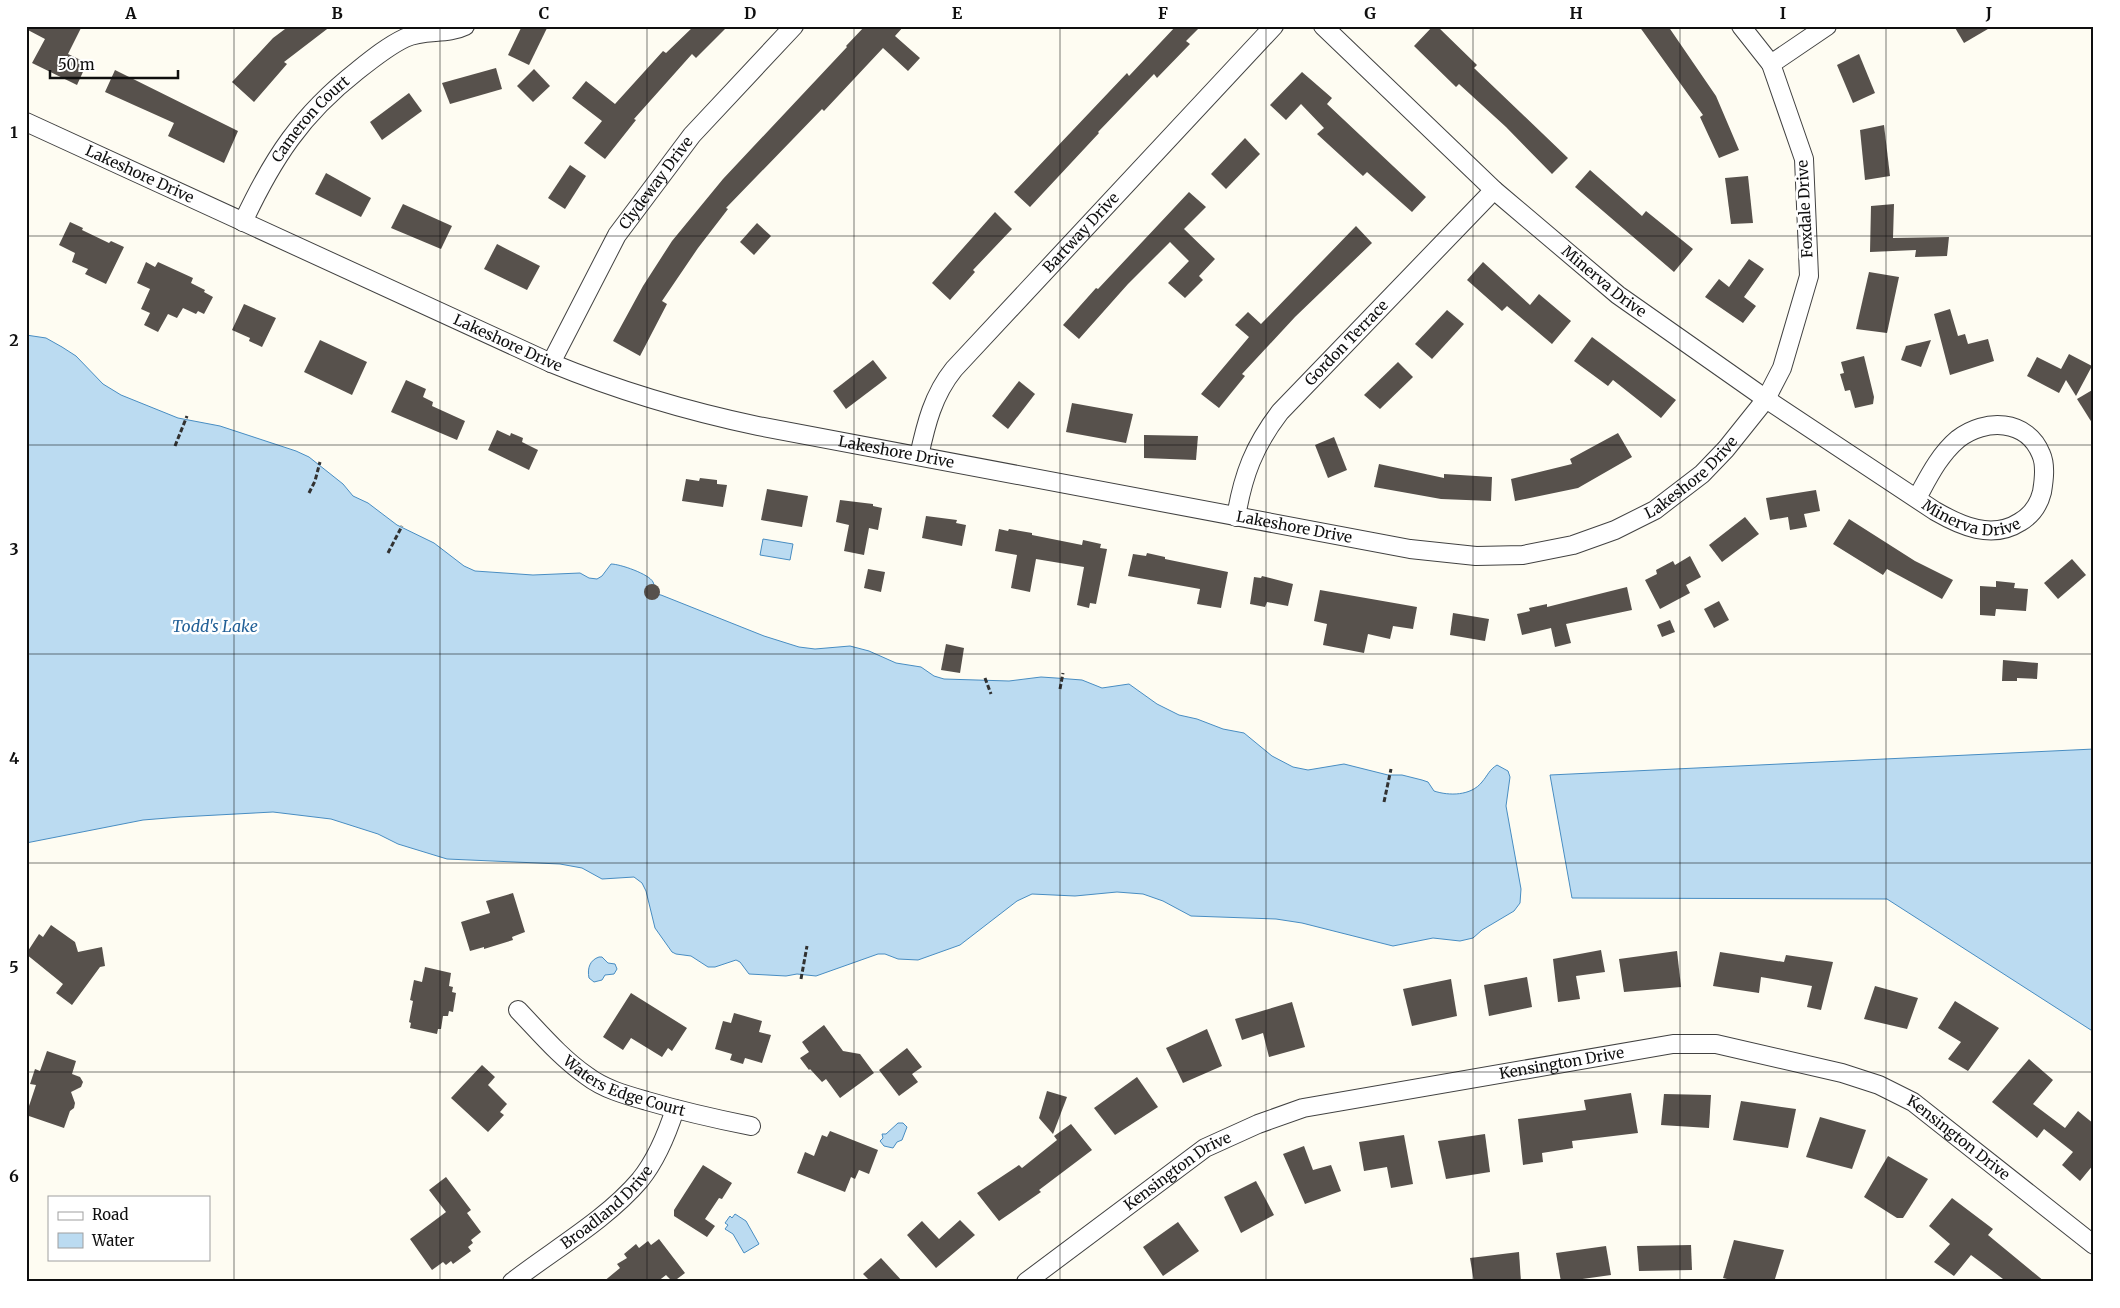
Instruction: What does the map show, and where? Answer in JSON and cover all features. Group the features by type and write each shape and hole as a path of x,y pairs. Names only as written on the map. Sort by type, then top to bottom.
{"street":[{"name":"Cameron Court","path":"243,222 258,190 283,147 307,116 342,82 403,39 416,26"},
{"name":"Cameron Court","path":"403,39 424,32 459,29 464,26"},
{"name":"Clydeway Drive","path":"551,363 617,235 692,135 794,26"},
{"name":"Bartway Drive","path":"919,456 926,424 936,397 940,388 954,369 1274,26"},
{"name":"Minerva Drive","path":"1323,26 1494,190 1618,295 1766,399 1949,519 1966,526 1989,531 2008,528 2026,519 2038,502 2044,480 2042,455 2032,439 2018,429 2003,424 1983,427 1965,434 1949,449 1930,474 1917,498"},
{"name":"Foxdale Drive","path":"1741,26 1771,64 1804,159 1809,276 1782,368 1766,399"},
{"path":"1771,64 1827,26"},
{"name":"Lakeshore Drive","path":"26,122 551,363 624,392 698,413 1236,517 1443,554 1504,556 1550,551 1600,536 1655,510 1696,478 1726,449 1766,399"},
{"name":"Gordon Terrace","path":"1236,517 1240,492 1251,457 1266,430 1280,412 1494,190"},
{"name":"Waters Edge Court","path":"518,1010 560,1053 587,1077 611,1090 675,1109 751,1126"},
{"name":"Kensington Drive","path":"1026,1282 1205,1148 1258,1124 1303,1108 1673,1044 1716,1044 1842,1073 1879,1085 1913,1102 2094,1245"},
{"name":"Broadland Drive","path":"512,1282 599,1218 640,1180 663,1144 675,1109"}],"path":[{"path":"175,446 187,416"},
{"path":"309,493 320,462"},
{"path":"388,553 402,526"},
{"path":"1060,689 1063,673"},
{"path":"985,678 991,694"},
{"path":"1384,802 1391,769"},
{"path":"801,979 807,946"}],"water":[{"name":"Todd's Lake","path":"26,335 46,338 62,347 76,356 103,384 121,395 178,418 220,426 309,457 343,484 353,496 368,503 397,525 434,543 464,566 475,571 533,575 580,573 589,578 597,579 602,576 611,564 615,564 634,570 650,579 654,583 655,594 764,636 799,647 815,649 850,646 869,651 896,663 921,667 934,676 944,679 1009,681 1041,677 1082,680 1102,688 1129,684 1157,704 1179,715 1197,719 1223,729 1244,733 1272,756 1293,767 1308,770 1344,764 1388,775 1402,775 1422,780 1428,782 1434,791 1446,794 1460,794 1477,787 1497,765 1508,771 1510,777 1506,806 1521,889 1520,903 1514,911 1482,930 1473,938 1460,941 1433,938 1393,946 1302,923 1276,919 1191,916 1163,901 1143,894 1117,892 1075,896 1032,894 1017,901 960,945 918,960 898,959 885,954 878,954 816,976 797,974 786,976 749,974 740,962 736,960 715,967 708,967 691,956 672,952 655,928 646,891 642,883 634,877 602,879 582,868 560,864 447,859 398,844 378,834 331,819 273,812 180,817 143,820 26,843"},
{"path":"763,539 793,544 790,560 760,555"},
{"path":"2094,749 2094,1032 1887,899 1572,898 1550,775"},
{"path":"602,957 608,963 615,964 617,969 614,974 605,975 602,980 594,982 589,978 588,971 591,962"},
{"path":"898,1123 903,1123 907,1127 902,1140 897,1142 893,1148 884,1146 880,1141 883,1138 882,1134 886,1134"},
{"path":"735,1214 746,1221 759,1244 744,1253 733,1234 725,1229 728,1225 725,1223 730,1216 732,1218"}],"building":[{"path":"26,26 82,26 68,54 87,63 77,85 32,63 45,39 26,29"},
{"path":"289,26 331,26 284,62 287,64 254,102 232,82 273,38"},
{"path":"522,26 548,26 529,65 508,55"},
{"path":"694,26 728,26 696,58 692,54 634,119 636,120 605,159 584,143 602,121 572,98 586,81 615,104 663,51 666,53"},
{"path":"865,26 904,26 895,36 920,58 908,71 883,48 824,111 822,109 726,208 728,209 698,248 662,301 667,304 640,356 613,341 643,286 672,241 723,179"},
{"path":"1176,26 1201,26 1186,41 1190,44 1157,78 1154,74 1030,207 1014,192 1127,73 1129,76"},
{"path":"1433,26 1437,26 1477,65 1474,68 1568,158 1552,174 1506,127 1459,84 1456,87 1414,46"},
{"path":"1639,26 1668,26 1716,96 1739,150 1719,158 1700,117 1703,115"},
{"path":"1954,26 1993,26 1964,43"},
{"path":"1859,54 1875,93 1853,103 1837,65"},
{"path":"496,68 502,89 450,104 442,83"},
{"path":"534,69 550,86 533,102 517,86"},
{"path":"115,70 238,131 224,163 168,136 174,123 105,92"},
{"path":"1302,72 1332,98 1327,104 1426,197 1412,212 1367,172 1363,176 1317,134 1324,128 1301,104 1286,120 1270,105"},
{"path":"409,93 422,111 382,140 370,122"},
{"path":"1884,125 1890,176 1865,180 1860,130"},
{"path":"1245,138 1260,154 1226,189 1211,174"},
{"path":"570,165 586,176 565,209 548,198"},
{"path":"1590,170 1642,216 1646,211 1693,249 1674,272 1575,187"},
{"path":"326,173 371,198 361,217 315,194"},
{"path":"1748,176 1753,223 1731,224 1725,178"},
{"path":"1189,192 1206,207 1184,229 1215,259 1199,276 1203,280 1185,298 1168,283 1189,261 1170,242 1128,284 1079,339 1063,325"},
{"path":"403,204 452,226 441,249 391,228"},
{"path":"1894,204 1893,238 1949,237 1947,256 1915,257 1916,250 1870,252 1871,206"},
{"path":"995,212 1012,229 973,270 975,272 950,300 932,283"},
{"path":"70,222 109,243 111,241 124,247 106,284 85,274 88,269 72,262 75,253 59,245"},
{"path":"757,223 771,236 754,255 740,242"},
{"path":"1356,226 1372,243 1295,317 1242,374 1245,376 1219,408 1201,394 1249,337 1235,325 1248,312 1261,324"},
{"path":"497,244 540,266 527,290 484,269"},
{"path":"1749,259 1764,269 1744,297 1756,306 1743,323 1705,297 1719,279 1729,287"},
{"path":"146,262 155,267 158,262 193,278 191,283 205,290 204,292 213,297 204,314 198,311 196,314 183,308 177,318 168,314 158,332 144,325 150,313 141,309 150,289 137,283"},
{"path":"1483,262 1530,305 1539,294 1571,321 1552,344 1507,306 1502,311 1467,280"},
{"path":"1869,272 1899,277 1887,333 1856,329"},
{"path":"244,304 276,318 262,347 249,341 250,338 232,330"},
{"path":"1950,309 1958,336 1965,334 1968,344 1988,339 1994,361 1950,375 1934,314"},
{"path":"1447,310 1464,324 1432,359 1415,344"},
{"path":"1592,337 1676,400 1661,418 1613,380 1608,386 1574,361"},
{"path":"320,340 367,362 352,395 304,372"},
{"path":"1931,340 1921,367 1901,360 1906,346"},
{"path":"2069,354 2092,366 2076,396 2066,380 2059,393 2027,376 2037,357 2061,369"},
{"path":"1864,356 1874,397 1873,404 1855,408 1850,390 1845,391 1840,374 1844,373 1841,362"},
{"path":"873,360 887,378 846,409 833,391"},
{"path":"1398,362 1413,377 1380,409 1364,395"},
{"path":"406,380 426,389 423,397 433,402 432,406 465,421 457,440 391,412"},
{"path":"1019,381 1035,394 1008,429 992,416"},
{"path":"2094,389 2094,426 2077,399"},
{"path":"1072,403 1133,414 1126,443 1066,432"},
{"path":"497,430 510,436 511,433 523,438 522,442 538,450 529,470 488,450"},
{"path":"1618,433 1632,457 1578,488 1515,501 1511,479 1572,464 1570,459"},
{"path":"1144,435 1198,436 1196,460 1144,458"},
{"path":"1334,437 1347,470 1328,478 1315,445"},
{"path":"1379,464 1444,478 1444,474 1492,477 1491,501 1441,499 1374,487"},
{"path":"700,478 717,480 717,484 727,485 723,507 682,501 686,479 699,481"},
{"path":"767,489 808,496 802,527 761,520"},
{"path":"1816,490 1820,511 1804,514 1807,527 1790,530 1788,517 1770,520 1766,498"},
{"path":"840,500 873,504 873,506 882,508 878,530 869,528 864,555 844,551 849,525 836,522"},
{"path":"926,516 957,520 956,523 966,525 962,546 922,538"},
{"path":"1745,517 1759,534 1722,562 1709,545"},
{"path":"1849,519 1915,561 1953,580 1942,599 1887,569 1883,575 1833,544"},
{"path":"999,529 1032,533 1032,535 1082,545 1083,540 1101,544 1100,548 1107,549 1096,604 1090,603 1089,608 1077,605 1084,567 1036,559 1030,592 1011,588 1017,555 995,551"},
{"path":"1147,553 1165,557 1165,559 1228,572 1221,608 1197,604 1200,589 1128,576 1133,554 1146,556"},
{"path":"1690,556 1701,577 1686,585 1690,593 1660,609 1645,580 1657,574 1656,570 1673,561 1675,565"},
{"path":"2072,559 2086,575 2058,599 2044,583"},
{"path":"868,569 885,572 881,592 864,588"},
{"path":"1262,576 1293,584 1288,606 1267,602 1265,607 1250,604 1254,577 1261,578"},
{"path":"1996,581 2015,583 2014,588 2028,589 2026,611 1996,609 1995,616 1980,615 1980,586 1996,587"},
{"path":"652,584 658,586 660,592 658,598 652,600 646,598 644,592 646,586"},
{"path":"1627,587 1632,610 1566,624 1571,643 1555,647 1551,628 1522,635 1517,614 1530,611 1529,608 1547,604 1547,607"},
{"path":"1320,590 1417,607 1413,629 1393,626 1390,639 1368,634 1364,653 1323,645 1327,624 1314,621"},
{"path":"1719,601 1729,620 1714,628 1704,609"},
{"path":"1453,613 1489,619 1485,641 1450,635"},
{"path":"1670,620 1675,632 1662,637 1657,625"},
{"path":"946,644 964,648 960,673 941,670"},
{"path":"2003,660 2038,663 2037,679 2017,678 2017,681 2002,681"},
{"path":"513,893 525,932 512,937 513,940 484,949 484,947 470,951 461,922 490,913 486,901"},
{"path":"51,925 75,942 78,952 102,947 105,966 100,967 72,1005 56,993 63,984 26,954 39,934 43,937"},
{"path":"1601,950 1605,972 1576,976 1580,999 1558,1002 1553,959"},
{"path":"1677,951 1681,987 1624,992 1619,959"},
{"path":"1720,952 1784,962 1786,955 1833,962 1821,1010 1807,1007 1812,986 1761,977 1759,993 1713,986"},
{"path":"425,967 451,973 449,986 453,987 452,992 456,993 453,1012 449,1011 448,1016 443,1016 441,1029 438,1029 437,1034 410,1028 411,1023 409,1022 413,1001 410,1000 414,980 422,982"},
{"path":"1527,977 1532,1007 1489,1016 1484,985"},
{"path":"1451,979 1457,1016 1412,1026 1403,989"},
{"path":"1875,986 1918,998 1907,1029 1864,1019"},
{"path":"631,993 687,1028 672,1051 668,1048 662,1057 631,1038 623,1050 603,1037"},
{"path":"1955,1001 1999,1028 1968,1071 1948,1059 1961,1042 1938,1028"},
{"path":"1292,1002 1305,1047 1269,1057 1263,1033 1242,1040 1235,1019"},
{"path":"734,1013 762,1021 759,1032 771,1035 762,1063 745,1058 743,1064 730,1060 732,1054 715,1049 723,1021 731,1023"},
{"path":"824,1025 843,1051 860,1054 874,1073 840,1098 826,1079 822,1082 800,1058 809,1052 802,1042"},
{"path":"1207,1029 1222,1066 1183,1083 1166,1048"},
{"path":"907,1048 922,1067 912,1074 918,1082 899,1096 879,1070"},
{"path":"47,1051 76,1061 72,1074 80,1077 83,1082 81,1087 71,1092 75,1103 64,1128 26,1115 36,1085 30,1084 35,1069 40,1071"},
{"path":"2029,1059 2053,1080 2033,1104 2065,1128 2078,1111 2094,1124 2094,1164 2080,1181 2062,1165 2073,1152 2044,1129 2037,1138 1992,1102"},
{"path":"482,1065 495,1077 488,1085 507,1104 500,1112 504,1115 488,1132 451,1098"},
{"path":"1137,1077 1158,1107 1115,1135 1094,1108"},
{"path":"1047,1091 1067,1097 1053,1134 1039,1118"},
{"path":"1631,1093 1638,1133 1572,1141 1573,1148 1542,1153 1543,1162 1523,1165 1518,1119 1586,1110 1584,1100"},
{"path":"1664,1094 1711,1095 1709,1128 1661,1125"},
{"path":"1741,1101 1796,1109 1788,1148 1733,1140"},
{"path":"1820,1117 1866,1130 1852,1169 1806,1157"},
{"path":"1071,1124 1092,1150 1039,1190 1041,1192 999,1221 977,1193 1019,1165 1022,1168 1057,1140 1054,1136"},
{"path":"830,1131 878,1150 869,1174 859,1170 855,1179 851,1177 845,1192 797,1173 805,1152 814,1156 822,1135 827,1137"},
{"path":"1485,1134 1490,1172 1446,1179 1438,1141"},
{"path":"1404,1135 1413,1184 1391,1188 1387,1167 1364,1171 1359,1142"},
{"path":"1304,1146 1313,1170 1331,1165 1341,1191 1305,1204 1283,1154"},
{"path":"1888,1156 1928,1179 1903,1218 1897,1218 1864,1197"},
{"path":"703,1165 732,1183 722,1199 719,1198 705,1219 715,1226 707,1237 674,1216 674,1210"},
{"path":"446,1177 471,1210 467,1213 481,1232 471,1240 473,1243 468,1247 471,1251 453,1264 451,1261 446,1265 443,1262 432,1270 410,1239 446,1212 429,1190"},
{"path":"1256,1181 1274,1215 1241,1233 1224,1197"},
{"path":"1952,1198 1993,1229 1988,1235 2045,1282 2007,1282 1971,1255 1954,1276 1934,1262 1950,1244 1929,1226"},
{"path":"960,1220 975,1235 936,1268 907,1235 922,1221 939,1239"},
{"path":"1178,1222 1199,1251 1163,1276 1143,1247"},
{"path":"659,1239 685,1273 673,1282 666,1275 657,1282 603,1282 620,1268 617,1264 627,1258 624,1254 636,1244 639,1248 648,1241 651,1245"},
{"path":"1734,1240 1784,1250 1774,1282 1739,1282 1723,1278"},
{"path":"1691,1245 1692,1270 1639,1271 1637,1246"},
{"path":"1606,1246 1611,1275 1561,1282 1556,1253"},
{"path":"1519,1252 1521,1282 1474,1282 1470,1258"},
{"path":"881,1258 903,1282 871,1282 863,1274"}]}
